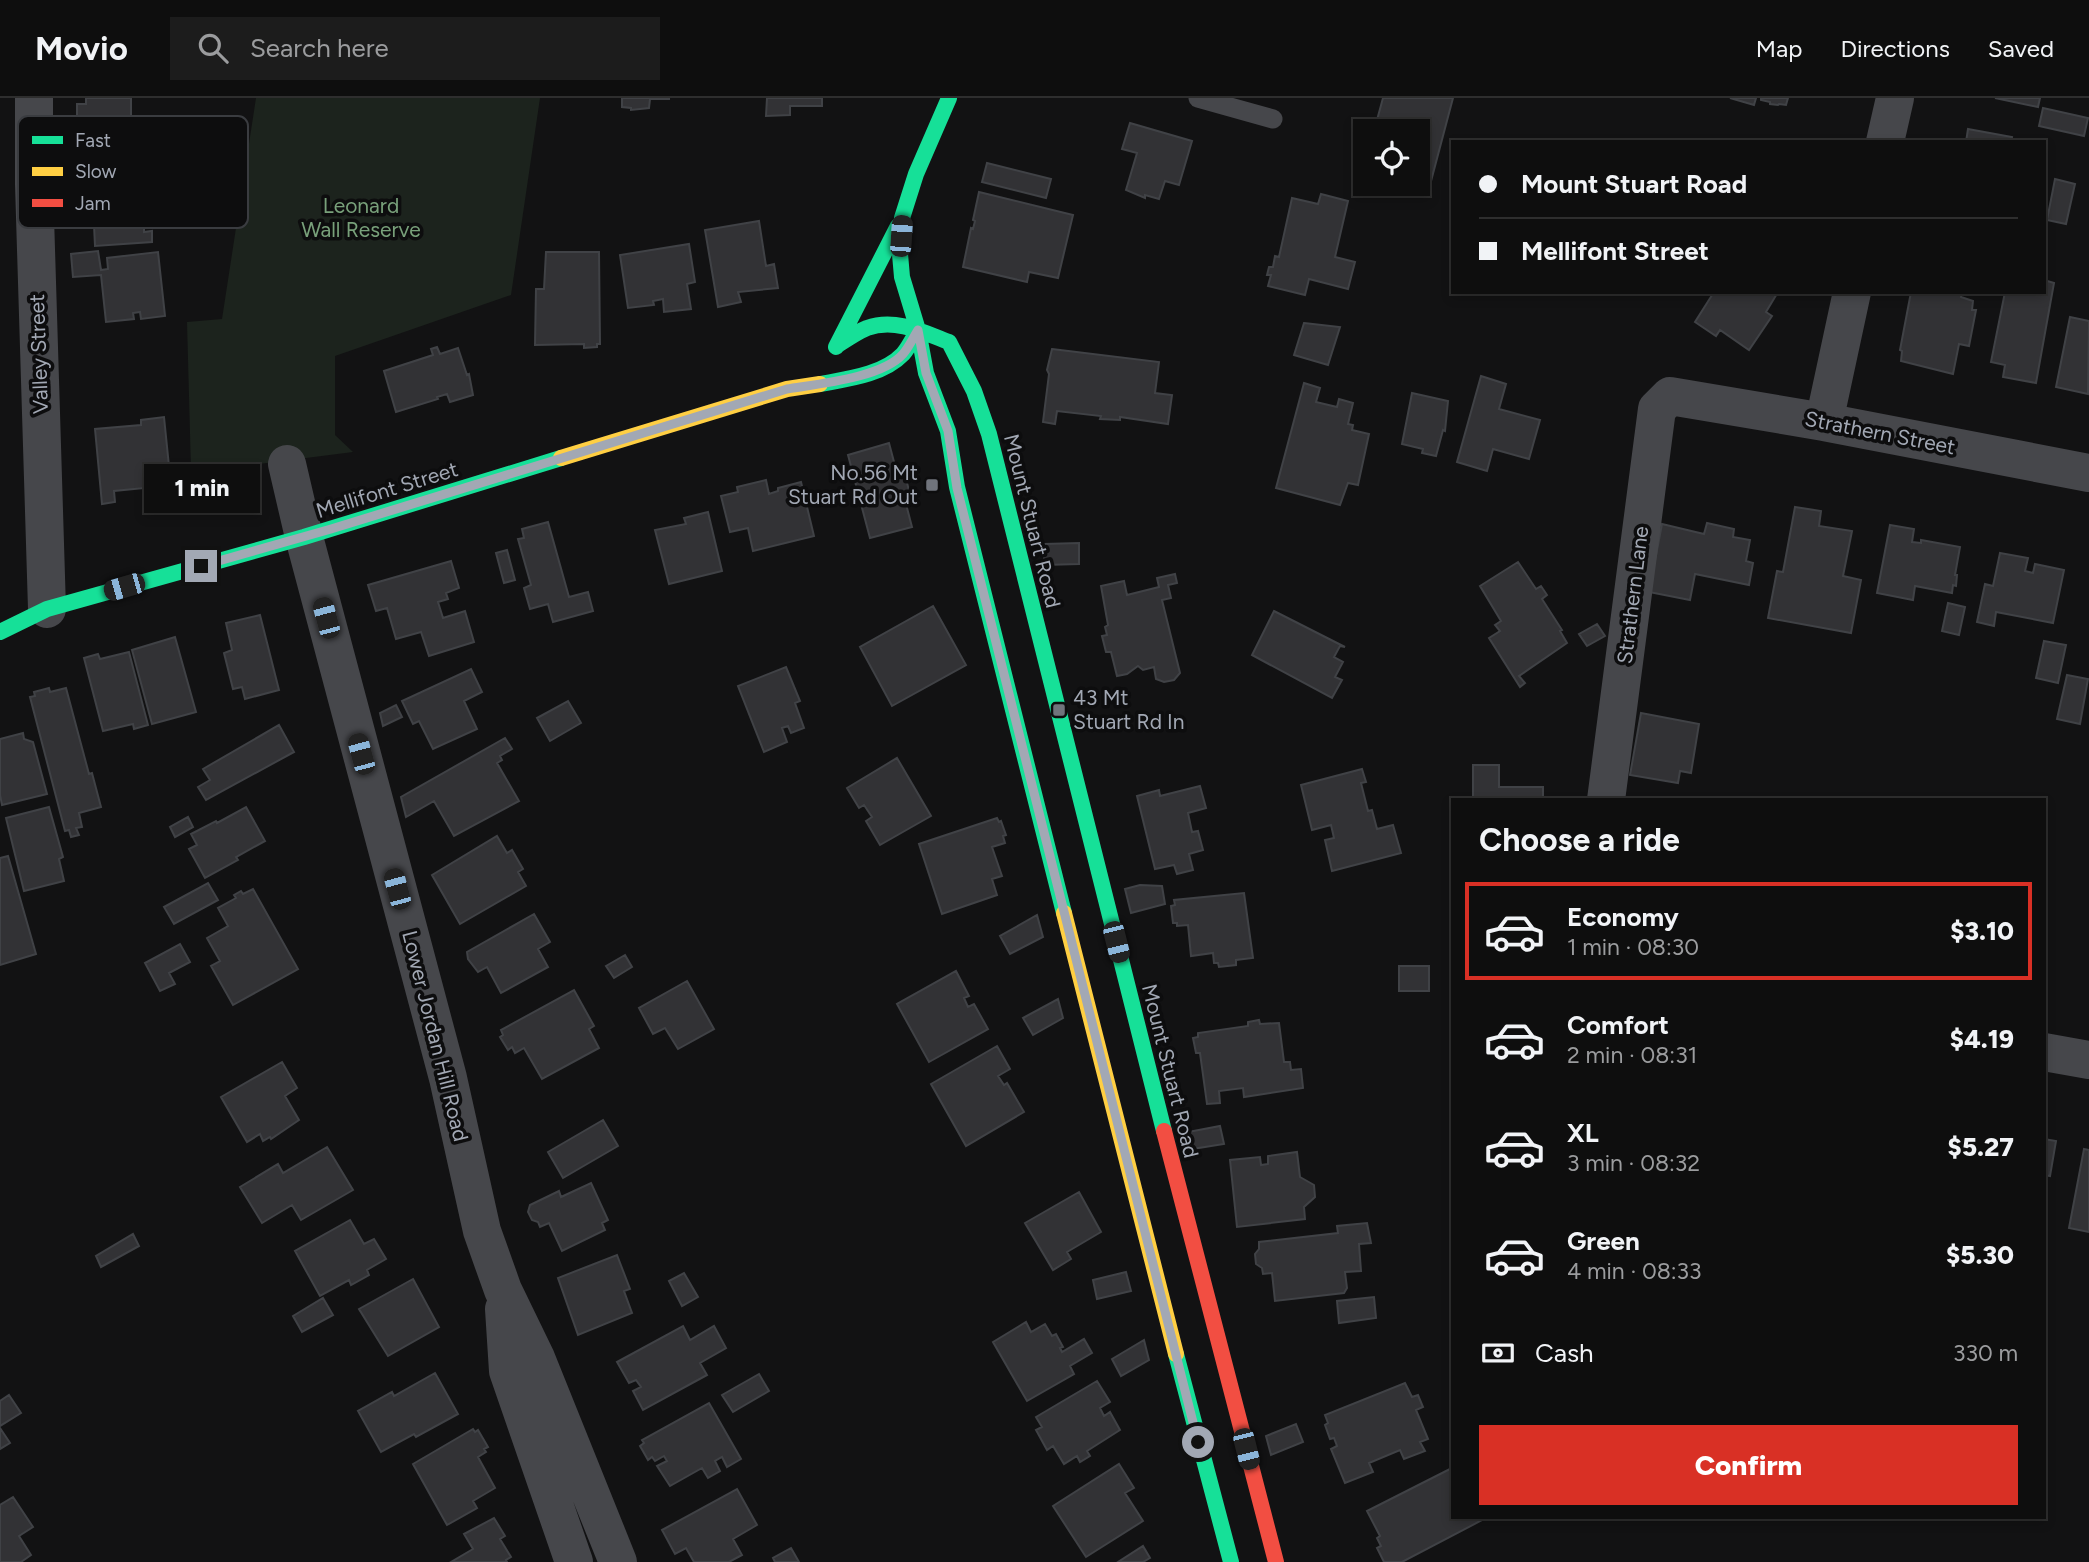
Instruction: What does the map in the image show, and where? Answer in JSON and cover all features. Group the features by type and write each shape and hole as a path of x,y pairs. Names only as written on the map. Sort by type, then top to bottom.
{"street":[{"name":"Valley Street","path":"34,98 34,116"},
{"path":"918,330 893,323 867,328 833,350 902,218 916,174 949,98"},
{"path":"1885,140 1895,98"},
{"path":"902,218 902,276 918,330 926,373 948,431 957,488 1192,1419 1231,1562"},
{"name":"Valley Street","path":"35,228 47,609"},
{"path":"1824,422 1852,294"},
{"name":"Mellifont Street","path":"0,632 47,609 304,537 787,389 873,372 902,356 918,330"},
{"name":"Mount Stuart Road","path":"918,330 949,342 974,391 989,434 1132,1006 1276,1562"},
{"name":"Mellifont Street","path":"787,389 807,372"},
{"name":"Strathern Street","path":"1670,396 1824,422 2089,473"},
{"name":"Strathern Lane","path":"1606,798 1657,409 1670,396"},
{"name":"Lower Jordan Hill Road","path":"287,464 447,1078 482,1230 503,1290 536,1358 618,1562"},
{"path":"2046,1052 2089,1060"},
{"name":"Lower Jordan Hill Road","path":"503,1290 508,1371 574,1562"}],"lane":[{"path":"1198,98 1273,119"}],"green space":[{"name":"Leonard Wall Reserve","path":"256,98 540,98 511,295 335,356 335,435 353,452 259,464 192,507 187,322 222,319 236,228 248,228 248,150"}],"building":[{"path":"86,98 131,98 131,116 77,116 77,104 86,104"},
{"path":"622,98 669,99 650,99 649,108 631,110 622,107"},
{"path":"767,98 822,98 822,106 790,106 790,115 766,116"},
{"path":"1383,98 1453,98 1430,185 1430,119 1377,119"},
{"path":"1730,98 1756,98 1754,105"},
{"path":"1761,98 1788,98 1786,105 1778,105 1770,104"},
{"path":"1995,98 2040,98 2038,107"},
{"path":"2043,108 2088,118 2084,136 2039,126"},
{"path":"1130,123 1192,141 1179,185 1165,181 1159,199 1145,195 1145,198 1126,190 1137,153 1122,149"},
{"path":"1968,129 2012,137 2011,140 1966,140"},
{"path":"987,163 1051,179 1046,198 982,182"},
{"path":"2055,179 2075,184 2066,224 2047,220"},
{"path":"979,192 1073,215 1058,278 1029,272 1027,282 963,267 971,228 973,229 975,221 973,220"},
{"path":"1321,194 1348,201 1335,257 1355,262 1348,289 1309,279 1305,295 1268,286 1271,275 1267,275 1269,267 1273,267 1275,256 1279,257 1292,198 1318,204"},
{"path":"759,221 766,266 774,264 778,288 738,292 741,302 718,307 705,230"},
{"path":"94,228 144,228 144,232 152,231 152,242 95,246"},
{"path":"689,244 695,282 687,284 691,309 664,312 663,299 653,301 654,305 628,308 620,255"},
{"path":"98,251 101,270 108,269 107,258 158,252 165,316 141,319 140,312 133,313 134,319 106,322 101,275 73,277 71,254"},
{"path":"546,252 599,252 600,344 597,344 597,347 584,348 584,344 535,345 536,289 544,289"},
{"path":"2046,281 2054,283 2036,383 2003,377 2005,365 1991,362 2005,294 2046,294"},
{"path":"1713,294 1777,294 1766,312 1772,316 1749,350 1720,330 1716,336 1695,322"},
{"path":"1911,294 1962,294 1961,297 1973,301 1972,310 1976,310 1969,346 1959,344 1953,374 1901,361 1900,350"},
{"path":"2070,317 2089,321 2088,394 2056,387"},
{"path":"1304,323 1340,327 1328,365 1294,355"},
{"path":"437,347 440,354 458,348 467,375 469,374 473,395 450,402 447,394 396,412 384,371 433,355 431,349"},
{"path":"1052,349 1159,362 1155,393 1172,395 1168,424 1120,417 1120,420 1100,419 1101,416 1057,411 1055,424 1043,422 1049,374 1047,370"},
{"path":"1481,376 1506,384 1499,409 1540,420 1529,459 1493,449 1487,471 1457,462"},
{"path":"1304,383 1320,388 1316,402 1337,407 1339,399 1353,403 1348,424 1353,425 1352,430 1369,434 1358,485 1348,483 1340,505 1276,488"},
{"path":"1412,393 1448,401 1445,431 1443,430 1436,456 1422,453 1423,449 1402,444"},
{"path":"164,417 172,496 165,497 166,502 152,503 152,499 145,500 144,488 114,491 115,502 102,504 95,429 141,425 141,420"},
{"path":"889,443 898,477 905,475 912,502 906,504 912,527 870,538 848,455"},
{"path":"766,480 769,494 778,491 778,488 801,482 814,536 753,551 748,528 730,532 721,496 738,492 737,487"},
{"path":"1795,507 1821,511 1819,526 1852,531 1843,576 1861,580 1851,633 1768,618 1777,571 1783,572"},
{"path":"708,512 722,571 669,584 655,530 686,524 684,518"},
{"path":"548,522 569,597 588,592 593,611 553,622 548,604 530,609 524,588 531,585 518,539 524,538 522,529"},
{"path":"1707,523 1734,529 1733,537 1750,540 1746,561 1753,563 1749,585 1695,574 1690,600 1649,592 1662,524 1704,534"},
{"path":"1890,525 1914,529 1912,542 1921,543 1921,540 1960,547 1955,575 1956,586 1953,585 1952,593 1915,586 1913,600 1877,593"},
{"path":"1079,543 1079,564 1044,565 1044,544"},
{"path":"507,550 515,580 504,583 496,553"},
{"path":"2000,553 2028,558 2025,571 2033,573 2035,564 2064,570 2053,623 1996,612 1994,626 1977,622 1985,584 1993,586"},
{"path":"451,561 459,588 446,593 448,599 438,602 443,618 465,611 474,642 429,656 421,632 396,639 387,608 376,611 368,585"},
{"path":"1518,562 1536,589 1541,586 1547,595 1542,599 1567,643 1519,676 1525,683 1520,687 1489,638 1500,631 1495,625 1501,621 1480,586"},
{"path":"1175,574 1177,583 1168,585 1171,598 1162,600 1180,673 1174,680 1164,682 1156,679 1154,667 1143,670 1138,666 1127,674 1117,676 1111,652 1106,652 1102,636 1107,635 1105,627 1108,625 1101,586 1124,581 1127,595 1159,587 1157,578"},
{"path":"1948,603 1965,607 1959,635 1942,631"},
{"path":"933,606 966,665 892,706 860,647"},
{"path":"1274,611 1345,647 1340,646 1334,657 1343,662 1335,677 1342,680 1332,698 1252,655"},
{"path":"260,615 279,690 245,699 242,687 233,689 224,653 232,650 226,623"},
{"path":"1597,624 1605,636 1587,646 1579,634"},
{"path":"175,637 196,712 152,724 132,650"},
{"path":"2044,641 2066,645 2058,683 2036,678"},
{"path":"129,652 148,725 134,729 133,724 103,731 84,658 98,654 100,659"},
{"path":"786,667 800,701 795,703 804,728 791,733 788,726 782,728 787,742 764,752 738,686"},
{"path":"471,669 482,692 464,701 477,729 433,749 419,721 413,724 402,701"},
{"path":"2067,675 2088,679 2080,724 2057,719"},
{"path":"49,688 50,692 66,688 89,774 92,773 101,807 79,813 82,827 76,828 79,835 71,837 69,830 65,831 30,697 35,696 34,692"},
{"path":"568,701 581,723 550,741 537,718"},
{"path":"396,705 402,717 383,726 380,713"},
{"path":"1641,713 1699,724 1691,773 1680,771 1678,783 1630,775"},
{"path":"279,725 294,752 206,800 198,787 210,780 203,769"},
{"path":"23,733 24,739 33,742 47,794 2,805 0,739"},
{"path":"505,738 512,749 500,756 502,760 497,763 519,801 454,836 434,801 406,817 401,797"},
{"path":"897,758 931,816 880,845 866,821 872,817 864,805 859,808 847,788"},
{"path":"1473,765 1499,765 1499,787 1543,787 1543,798 1473,798"},
{"path":"1362,769 1366,782 1361,783 1368,811 1372,810 1377,829 1393,825 1401,853 1332,871 1325,840 1334,838 1331,825 1312,830 1301,785"},
{"path":"1200,786 1206,808 1188,813 1192,832 1198,831 1203,850 1189,854 1193,870 1177,874 1174,865 1155,869 1137,796 1159,790 1160,796"},
{"path":"49,807 63,857 59,859 64,881 24,891 6,818"},
{"path":"246,807 265,841 205,878 189,849 197,845 191,834"},
{"path":"188,817 193,827 175,837 170,827"},
{"path":"997,818 1001,821 1006,835 1003,836 1005,843 992,847 1002,876 992,879 997,895 942,914 919,844"},
{"path":"497,836 507,853 512,850 523,869 518,872 526,886 460,924 432,875"},
{"path":"8,856 36,954 0,965 0,858"},
{"path":"208,883 218,900 174,924 164,907"},
{"path":"1140,885 1162,886 1165,904 1131,913 1125,889"},
{"path":"253,889 298,969 233,1005 211,966 220,961 207,938 228,926 218,908 236,898 234,895 241,891 243,894"},
{"path":"1244,893 1253,958 1236,960 1236,965 1219,967 1218,963 1214,963 1213,953 1191,956 1188,925 1177,926 1177,923 1173,923 1171,906 1175,905 1174,900"},
{"path":"534,914 550,942 538,949 548,967 501,993 487,967 478,972 468,959 467,952"},
{"path":"1037,915 1043,937 1010,954 1000,936"},
{"path":"180,944 190,962 169,973 175,984 160,991 145,963"},
{"path":"625,955 632,967 614,978 606,966"},
{"path":"1399,966 1429,966 1429,991 1399,991"},
{"path":"956,971 969,996 964,998 968,1007 974,1004 988,1029 929,1062 897,1004"},
{"path":"687,981 714,1029 678,1049 665,1028 653,1034 639,1008"},
{"path":"574,990 594,1026 589,1029 599,1048 542,1079 524,1048 515,1053 512,1047 508,1050 500,1037 503,1035 501,1030"},
{"path":"1058,999 1063,1018 1033,1035 1023,1018"},
{"path":"1259,1020 1260,1024 1279,1023 1284,1062 1290,1062 1291,1070 1301,1069 1303,1088 1244,1097 1243,1088 1219,1091 1220,1103 1207,1104 1200,1053 1196,1053 1193,1038 1198,1037 1198,1033 1248,1026 1248,1022"},
{"path":"997,1046 1010,1069 998,1076 1004,1085 1007,1083 1024,1112 966,1146 931,1084"},
{"path":"282,1062 297,1088 285,1096 299,1120 271,1139 270,1137 263,1141 260,1134 247,1142 221,1097"},
{"path":"603,1120 618,1146 563,1178 548,1152"},
{"path":"1220,1126 1224,1144 1192,1149 1188,1132"},
{"path":"2046,1139 2056,1141 2050,1176 2046,1175"},
{"path":"327,1147 353,1190 301,1220 292,1205 262,1223 240,1187 278,1164 283,1173"},
{"path":"2084,1149 2089,1150 2089,1232 2069,1228"},
{"path":"1297,1152 1300,1177 1314,1185 1315,1197 1304,1207 1305,1219 1237,1227 1230,1160 1260,1157 1261,1165 1268,1164 1268,1156"},
{"path":"591,1183 608,1220 602,1223 605,1230 562,1251 549,1223 540,1227 538,1222 532,1220 528,1212 530,1205 559,1191 561,1197"},
{"path":"1079,1192 1101,1232 1067,1252 1071,1259 1053,1270 1025,1223"},
{"path":"350,1220 364,1244 374,1239 386,1259 367,1270 369,1275 351,1285 349,1280 320,1296 295,1251"},
{"path":"1367,1223 1371,1243 1359,1244 1361,1271 1345,1272 1347,1288 1344,1293 1275,1301 1272,1273 1263,1274 1262,1268 1256,1264 1255,1254 1259,1249 1259,1242 1338,1233 1337,1226"},
{"path":"133,1234 139,1246 101,1267 96,1256"},
{"path":"617,1255 630,1289 624,1291 632,1313 578,1335 558,1278"},
{"path":"1126,1272 1131,1291 1097,1299 1093,1280"},
{"path":"684,1273 698,1297 682,1306 669,1281"},
{"path":"413,1279 439,1327 388,1356 359,1309"},
{"path":"1374,1297 1376,1318 1339,1323 1337,1301"},
{"path":"323,1298 333,1315 302,1332 293,1316"},
{"path":"1026,1322 1031,1332 1045,1324 1052,1336 1056,1334 1063,1347 1060,1348 1062,1352 1084,1339 1092,1353 1070,1366 1074,1374 1027,1401 993,1342"},
{"path":"683,1326 690,1340 714,1326 726,1348 700,1363 707,1375 643,1410 633,1391 641,1387 636,1380 629,1383 617,1362"},
{"path":"1144,1340 1149,1360 1121,1376 1112,1359"},
{"path":"435,1373 458,1414 381,1452 358,1411 392,1392 394,1396"},
{"path":"759,1374 769,1391 733,1412 722,1395"},
{"path":"1097,1381 1110,1402 1100,1408 1104,1416 1110,1412 1120,1430 1087,1451 1090,1456 1080,1462 1077,1456 1064,1464 1053,1446 1047,1450 1036,1430 1042,1427 1036,1417"},
{"path":"1405,1383 1412,1397 1418,1395 1423,1407 1416,1410 1428,1439 1420,1442 1425,1451 1404,1459 1400,1450 1369,1463 1373,1472 1345,1483 1331,1449 1337,1446 1334,1438 1330,1439 1325,1415"},
{"path":"9,1395 21,1413 0,1426 0,1401"},
{"path":"709,1403 741,1459 727,1467 722,1457 715,1461 720,1471 708,1478 702,1468 670,1486 657,1466 667,1461 664,1456 655,1461 652,1457 648,1460 640,1446 644,1443 642,1440"},
{"path":"1296,1424 1303,1442 1271,1455 1266,1436"},
{"path":"0,1428 10,1443 0,1449"},
{"path":"473,1429 475,1432 478,1430 488,1447 484,1449 486,1452 478,1457 495,1488 473,1501 477,1508 447,1525 413,1464"},
{"path":"1119,1464 1134,1488 1125,1493 1143,1521 1086,1557 1053,1506"},
{"path":"1451,1469 1451,1519 1484,1519 1402,1562 1384,1562 1377,1548 1381,1546 1377,1538 1380,1536 1367,1511"},
{"path":"737,1489 757,1525 733,1539 742,1555 729,1562 694,1562 686,1548 675,1554 662,1530"},
{"path":"13,1497 33,1527 19,1536 31,1555 21,1562 0,1562 0,1505"},
{"path":"494,1518 505,1536 500,1539 511,1557 507,1562 451,1562 473,1549 464,1534"},
{"path":"1143,1546 1150,1558 1143,1562 1118,1562"},
{"path":"791,1548 799,1562 775,1562 773,1558"}],"traffic: fast":[{"path":"949,98 916,174 902,218 902,277 918,330 926,373 948,431 957,487 1064,913"},
{"path":"836,347 898,226"},
{"path":"838,345 877,325 898,325 919,331 949,342 974,391 989,434 1164,1131"},
{"path":"820,384 864,375 885,367 903,354 918,330"},
{"path":"0,632 47,609 304,537 561,458"},
{"path":"1176,1354 1231,1562"}],"traffic: slow":[{"path":"561,458 787,389 820,384"},
{"path":"1064,913 1176,1354"}],"traffic: jam":[{"path":"1164,1131 1276,1562"}],"place":[{"name":"No.56 Mt Stuart Rd Out","path":"932,485"},
{"name":"43 Mt Stuart Rd In","path":"1059,710"}],"route":[{"path":"201,566 331,529 787,389 873,372 902,356 918,330 926,373 948,431 957,488 1198,1442"}]}
